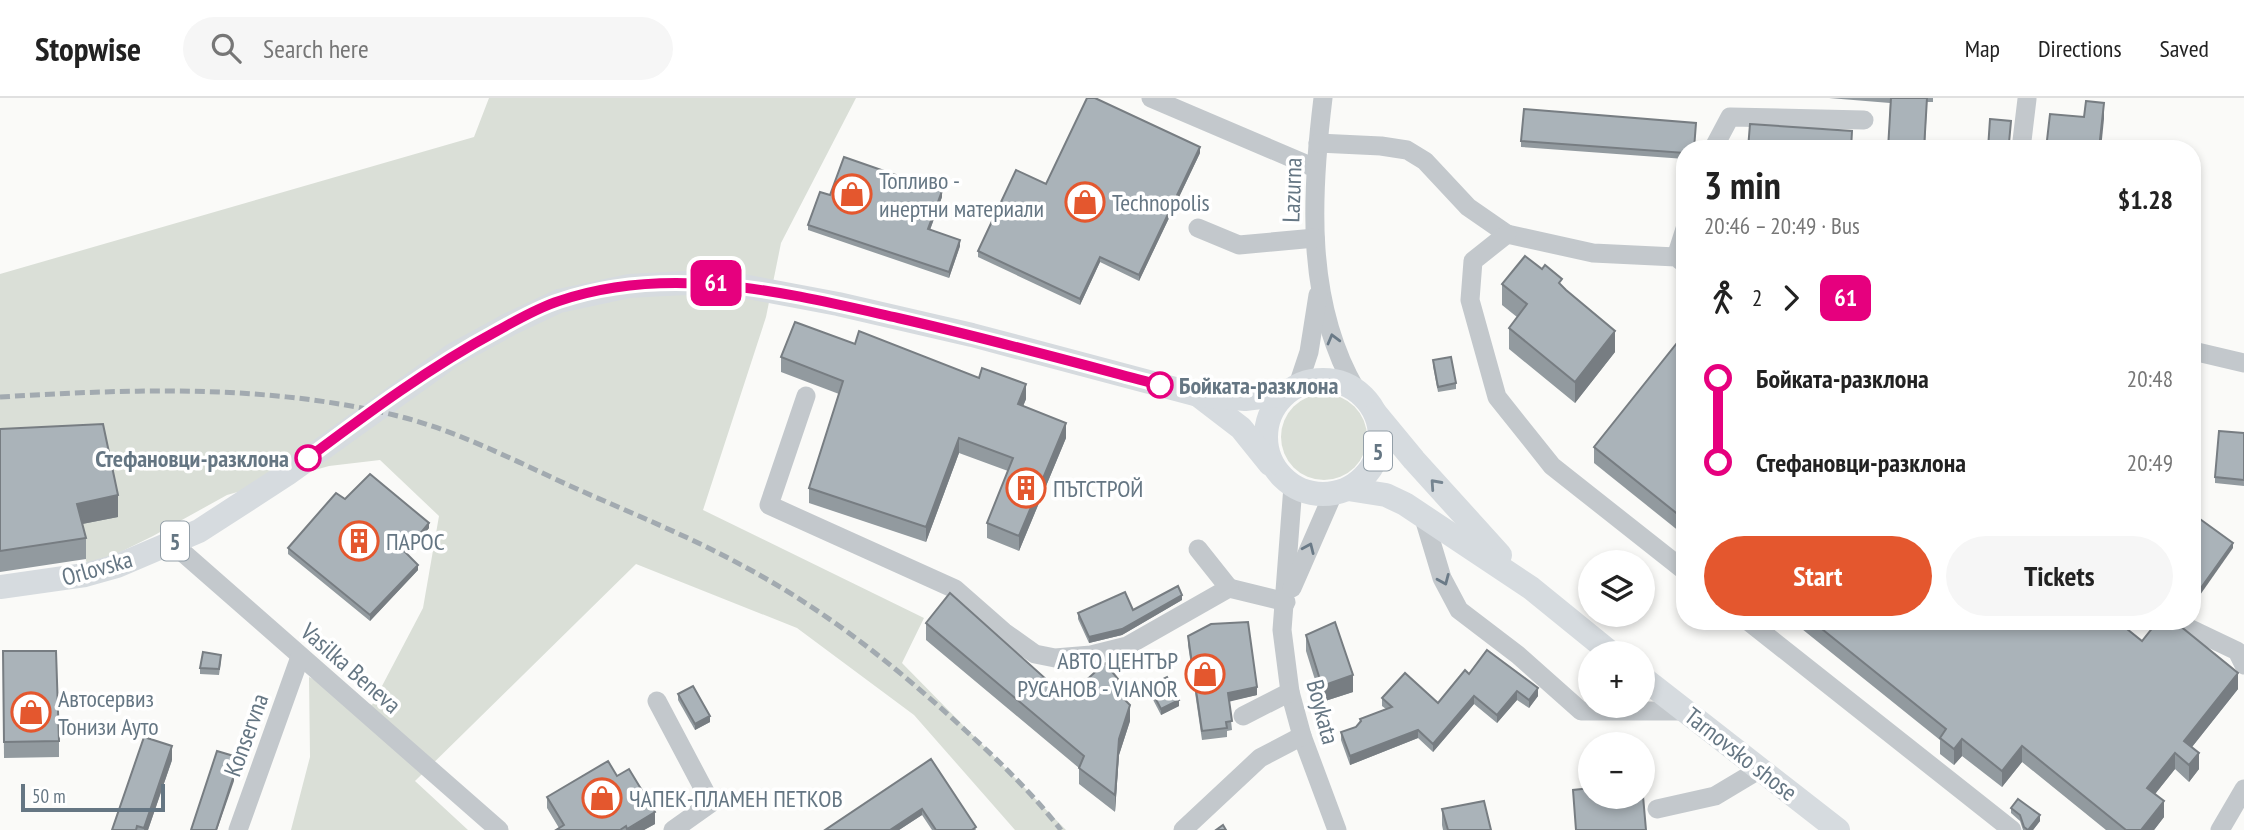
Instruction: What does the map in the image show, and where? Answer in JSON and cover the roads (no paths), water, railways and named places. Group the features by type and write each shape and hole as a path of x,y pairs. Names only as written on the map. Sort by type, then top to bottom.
{"main road":[{"name":"Orlovska","path":"0,587 85,576 117,566 199,531 238,507 434,367 498,330 559,301 629,286 716,283 785,293 958,332 1198,395 1245,399 1292,389"},
{"name":"5","path":"1292,389 1312,380 1327,380 1356,390 1431,479 1531,588"},
{"path":"1286,480 1270,459 1266,441 1267,424 1274,407 1292,389"},
{"name":"Orlovska","path":"1198,395 1241,428 1286,480"},
{"name":"5","path":"1340,492 1363,479 1374,464 1380,447 1380,429 1374,411"},
{"name":"5","path":"1286,480 1319,495 1340,492 1386,495 1423,515 1531,588 1596,641"},
{"name":"Tarnovsko shose","path":"1655,687 1838,830"}],"street":[{"path":"1151,98 1315,168"},
{"path":"2022,140 2026,99"},
{"name":"Lazurna","path":"1323,101 1315,168 1315,238 1320,284 1336,352 1356,390"},
{"path":"1718,140 1730,117 1864,120"},
{"path":"1318,143 1407,150 1425,161 1468,207 1507,234 1593,253 1676,260"},
{"path":"1198,228 1239,245 1315,238"},
{"path":"1507,234 1473,261 1470,300 1497,397 1552,466 1676,564"},
{"name":"Lazurna","path":"1292,389 1309,352 1320,284"},
{"path":"2201,353 2244,363"},
{"path":"806,396 769,505 955,589 1004,632 1035,654 1055,658 1091,655 1127,646 1229,588"},
{"name":"Boykata","path":"1286,480 1286,601 1282,630 1290,692 1302,736 1337,830"},
{"name":"Boykata","path":"1286,601 1340,492"},
{"path":"1423,515 1442,578 1459,610 1518,655 1581,711 1687,711"},
{"name":"Vasilka Beneva","path":"172,543 499,830"},
{"path":"1198,549 1229,588 1286,601"},
{"path":"1759,630 2011,830"},
{"path":"2193,630 2237,651 2244,665"},
{"name":"Konservna","path":"238,830 300,657"},
{"path":"1243,716 1290,692"},
{"path":"657,701 711,803 673,830"},
{"path":"1183,830 1260,758 1302,736"},
{"path":"1657,809 1715,796 1760,769"},
{"path":"2220,830 2244,789"}],"railway":[{"path":"0,397 198,391 296,398 394,415 464,438 704,546 805,602 888,663 940,708 1015,778 1061,830"}],"place":[{"name":"Топливо - инертни материали","path":"852,194"},
{"name":"Technopolis","path":"1085,202"},
{"name":"Бойката-разклона","path":"1160,385"},
{"name":"Стефановци-разклона","path":"308,458"},
{"name":"ПЪТСТРОЙ","path":"1026,488"},
{"name":"ПАРОС","path":"359,541"},
{"name":"АВТО ЦЕНТЪР РУСАНОВ - VIANOR","path":"1205,674"},
{"name":"Автосервиз Тонизи Ауто","path":"31,712"},
{"name":"ЧАПЕК-ПЛАМЕН ПЕТКОВ","path":"602,798"}]}
